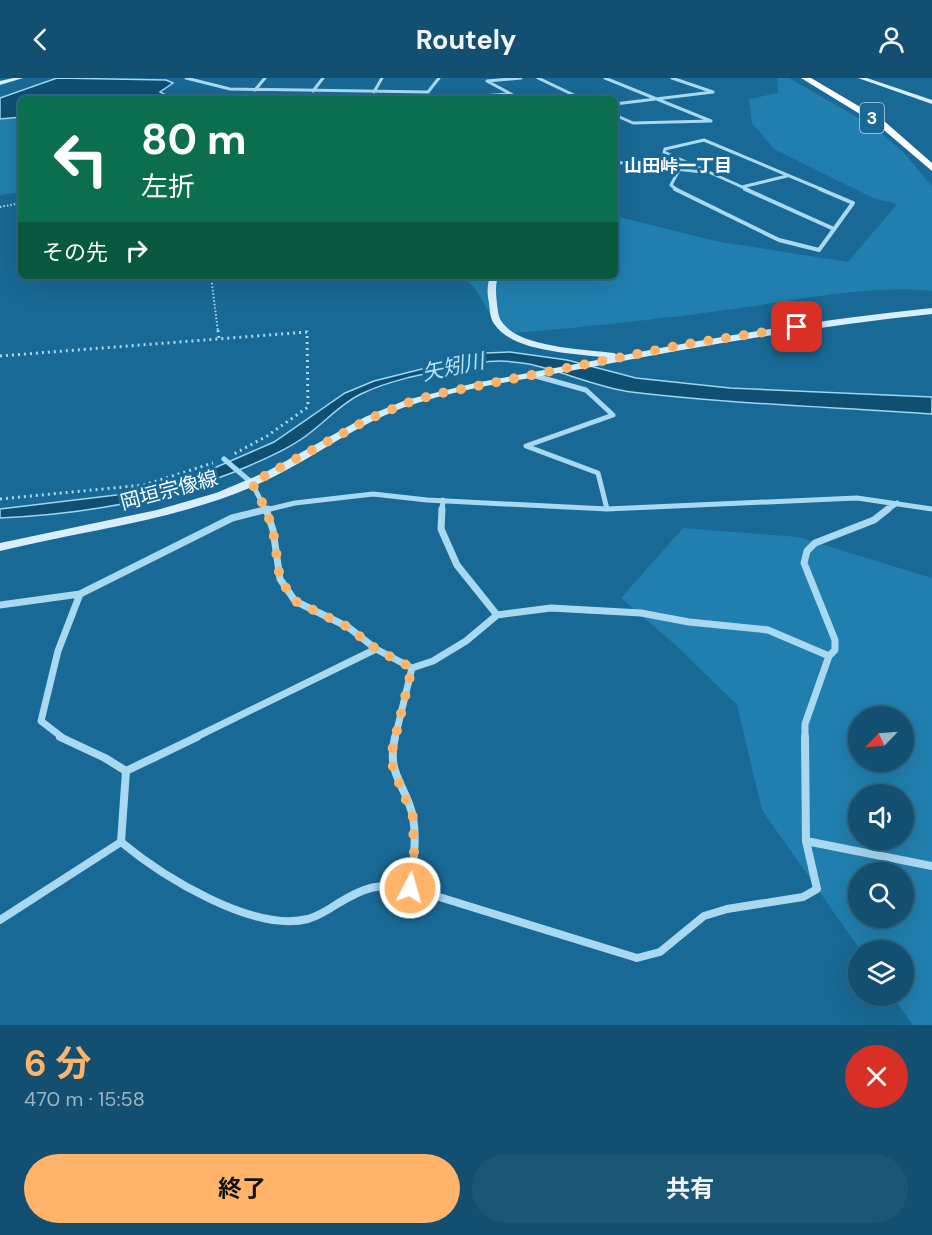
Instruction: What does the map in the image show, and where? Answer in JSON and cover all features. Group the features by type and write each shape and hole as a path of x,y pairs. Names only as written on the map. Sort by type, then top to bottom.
{"highway":[{"name":"3","path":"805,78 881,123 932,168"},
{"name":"3","path":"818,78 865,104 915,139"}],"main road":[{"path":"0,83 20,78"},
{"path":"861,78 932,102"},
{"path":"492,279 490,284 495,316 498,324 511,335 536,344 621,357"},
{"name":"岡垣宗像線","path":"0,547 186,507 252,483 339,434 388,410 437,394 621,357 786,328 932,311"}],"street":[{"path":"186,78 230,90 428,93 439,78"},
{"path":"200,81 209,78"},
{"path":"255,90 265,78"},
{"path":"313,91 323,78"},
{"path":"374,92 382,78"},
{"path":"481,78 514,96"},
{"path":"487,81 521,78"},
{"path":"538,78 576,96"},
{"path":"605,78 711,121 633,123 618,116"},
{"path":"618,104 713,92 672,78"},
{"path":"481,96 510,94"},
{"path":"679,170 672,185 676,190 779,240 819,250 853,203 704,140 665,149 664,152 834,229"},
{"path":"618,162 709,172"},
{"path":"742,187 787,176"},
{"path":"537,374 586,390 613,414 526,446 598,473 607,509"},
{"path":"224,459 252,483 266,510 273,530 280,579 295,601 348,627 376,649 412,668 433,661 466,641 497,615 551,608 640,613 689,622 768,630 829,656"},
{"path":"0,605 80,594 232,518 295,503 373,494 443,501 607,509 857,498 932,509"},
{"path":"443,501 441,529 457,565 497,615"},
{"path":"121,842 159,872 202,896 258,916 294,922 309,919 378,885 410,888 637,958 660,952 704,916 727,909 803,897 817,889 806,841 806,724 829,656 835,650 835,640 809,580 804,562 807,551 815,543 874,520 897,503"},
{"path":"80,594 58,651 41,721 51,733 115,762 126,771"},
{"path":"126,771 376,649"},
{"path":"410,888 414,856 413,817 393,768 392,751 412,668"},
{"path":"121,842 126,771"},
{"path":"806,841 932,866"},
{"path":"0,920 121,842"}],"path":[{"path":"0,207 18,204"},
{"path":"211,279 219,339"},
{"path":"0,356 307,332 308,407 267,436 224,459 144,485 0,499"}],"shaded area":[{"path":"777,78 789,78 874,127 903,152 932,186 932,291 860,291 651,319 501,334 478,293 466,279 618,279 618,217 715,241 848,262 897,204 873,198 774,149 752,123 749,99 778,93"},
{"path":"18,117 18,192 0,195 0,120"},
{"path":"683,528 798,537 932,578 932,1025 913,1025 899,1006 914,1006 914,940 853,940 762,810 737,705 678,647 621,598"}],"water":[{"path":"57,78 166,80 173,83 160,92 167,96 18,96 18,117 0,119 0,98"},
{"name":"矢矧川","path":"510,352 567,360 636,378 730,388 932,397 932,414 631,392 518,362 479,363 419,375 361,394 304,437 251,465 221,477 159,496 97,509 0,518 0,509 133,493 189,479 274,442 345,393 374,381 486,353"}],"district":[{"name":"山田峠一丁目","path":"678,166"}],"route":[{"path":"410,888 414,856 413,817 393,768 392,751 412,668 376,649 348,627 295,601 280,579 273,530 252,483 339,434 388,410 437,394 687,344 797,327"}]}
